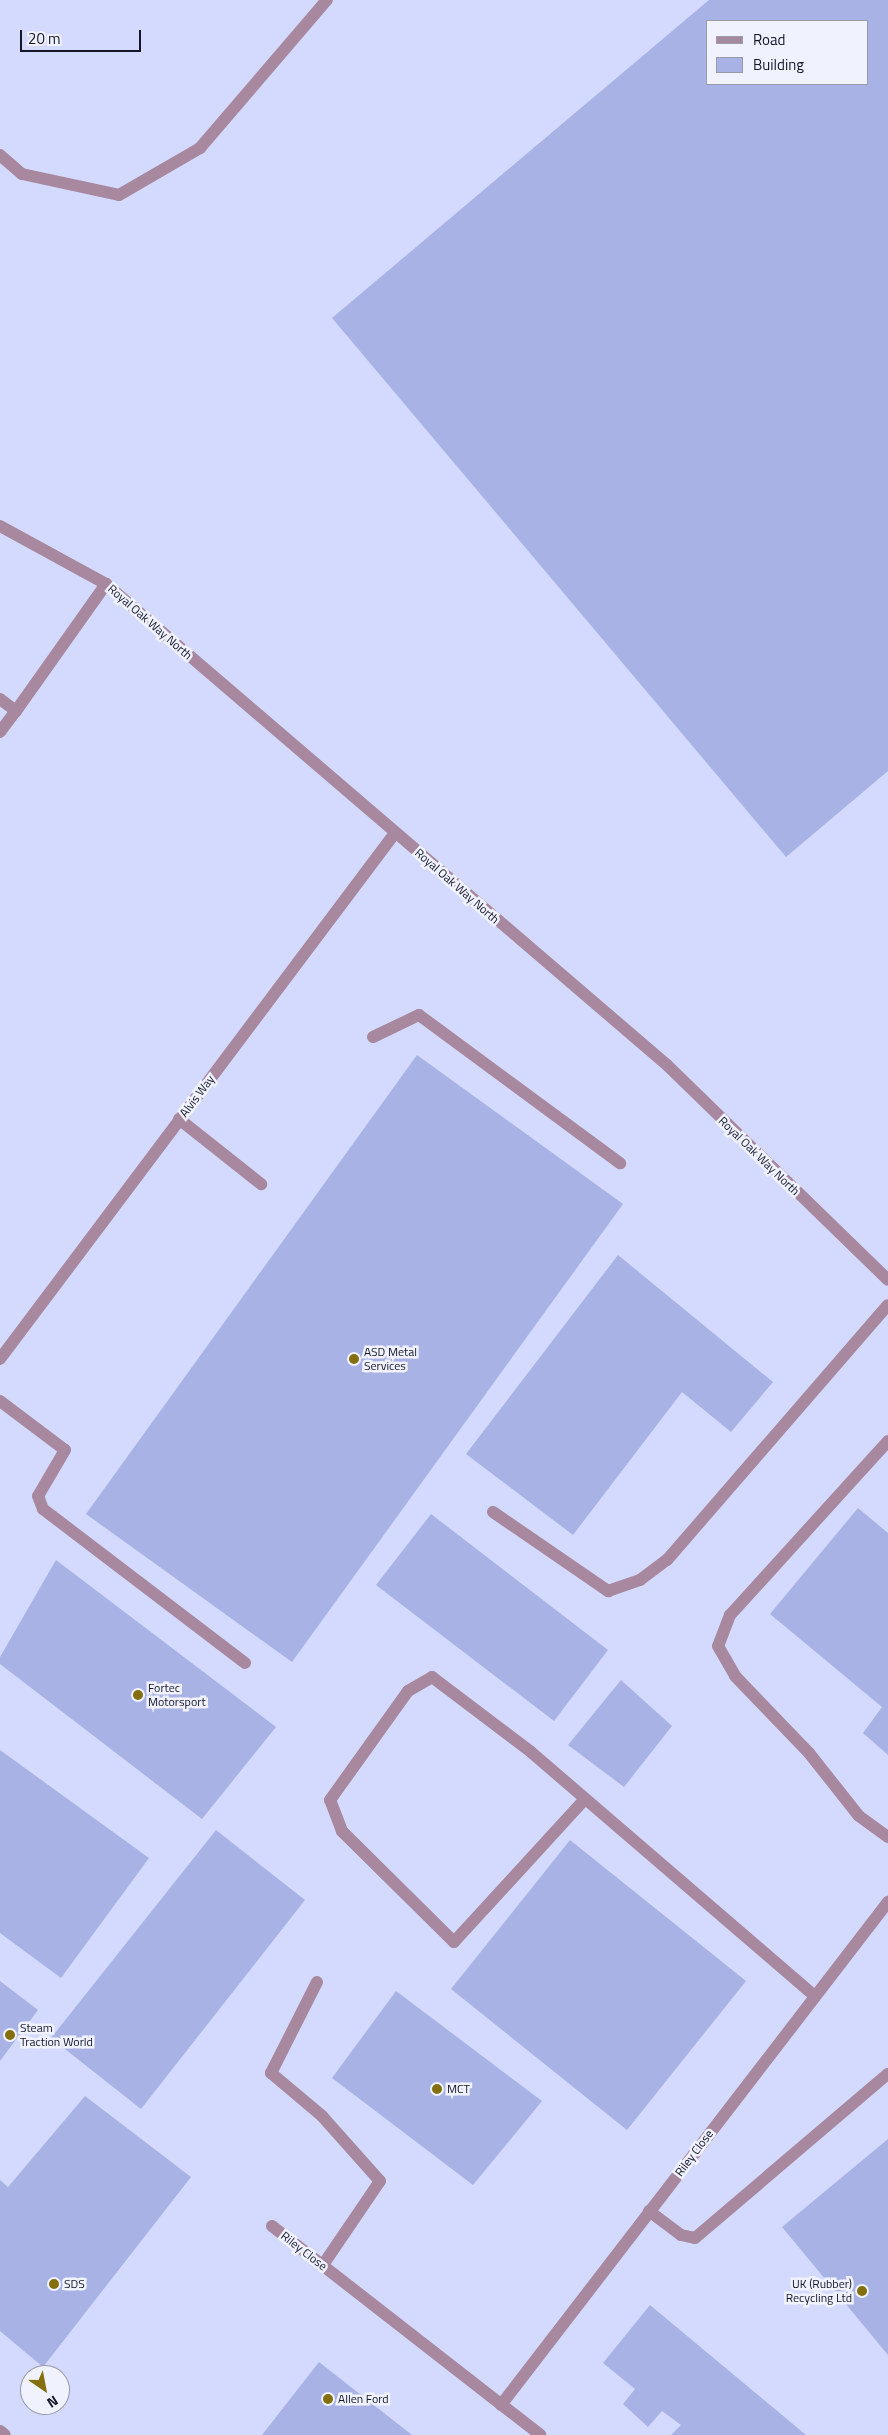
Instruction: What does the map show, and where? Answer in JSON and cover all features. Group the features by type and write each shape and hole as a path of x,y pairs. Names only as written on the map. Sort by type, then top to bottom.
{"street":[{"path":"0,155 22,174 119,195 200,148 327,0"},
{"name":"Royal Oak Way North","path":"0,526 106,584 666,1066 888,1280"},
{"path":"0,732 106,584"},
{"path":"0,699 16,711"},
{"name":"Alvis Way","path":"0,1359 395,833"},
{"path":"373,1037 419,1015 620,1163"},
{"path":"179,1120 261,1184"},
{"path":"493,1512 608,1591 640,1580 667,1560 888,1305"},
{"path":"0,1401 65,1450 38,1496 44,1508 245,1663"},
{"path":"888,1441 730,1615 718,1646 735,1676 809,1753 858,1816 888,1837"},
{"path":"585,1799 454,1942 342,1830 330,1800 408,1690 432,1677 585,1799 814,1995"},
{"name":"Riley Close","path":"501,2404 814,1995 888,1902"},
{"path":"317,1982 271,2073 322,2116 380,2180 323,2265"},
{"path":"649,2212 682,2235 695,2238 888,2074"},
{"name":"Riley Close","path":"272,2226 540,2435"},
{"path":"0,2431 5,2435"}],"shaded area":[{"path":"0,0 888,0 888,2435 0,2435"}],"building":[{"path":"709,0 888,0 888,771 786,857 332,318"},
{"name":"ASD Metal Services","path":"417,1055 623,1204 292,1662 86,1514"},
{"path":"618,1255 773,1382 731,1432 682,1392 573,1535 466,1454"},
{"path":"858,1508 888,1533 888,1755 863,1733 882,1707 770,1614"},
{"path":"431,1514 608,1650 554,1721 376,1585"},
{"name":"Fortec Motorsport","path":"56,1560 276,1727 202,1819 0,1664 0,1657"},
{"path":"621,1680 672,1726 624,1787 568,1745"},
{"path":"0,1750 149,1858 61,1978 0,1933"},
{"path":"216,1830 305,1900 141,2109 51,2038"},
{"path":"570,1840 746,1981 627,2130 451,1989"},
{"name":"Steam Traction World","path":"0,1981 38,2010 0,2061"},
{"name":"MCT","path":"396,1991 542,2101 473,2185 332,2078"},
{"name":"SDS","path":"85,2096 191,2177 45,2365 41,2365 0,2331 0,2180 8,2187"},
{"name":"UK (Rubber) Recycling Ltd","path":"888,2139 888,2355 782,2227"},
{"path":"650,2305 806,2435 671,2435 681,2425 662,2411 648,2427 623,2404 635,2389 603,2363"},
{"name":"Allen Ford","path":"319,2362 412,2435 262,2435"}],"place":[{"name":"ASD Metal Services","path":"354,1359"},
{"name":"Fortec Motorsport","path":"138,1695"},
{"name":"Steam Traction World","path":"10,2035"},
{"name":"MCT","path":"437,2089"},
{"name":"SDS","path":"54,2284"},
{"name":"UK (Rubber) Recycling Ltd","path":"862,2291"},
{"name":"Allen Ford","path":"328,2399"}]}
